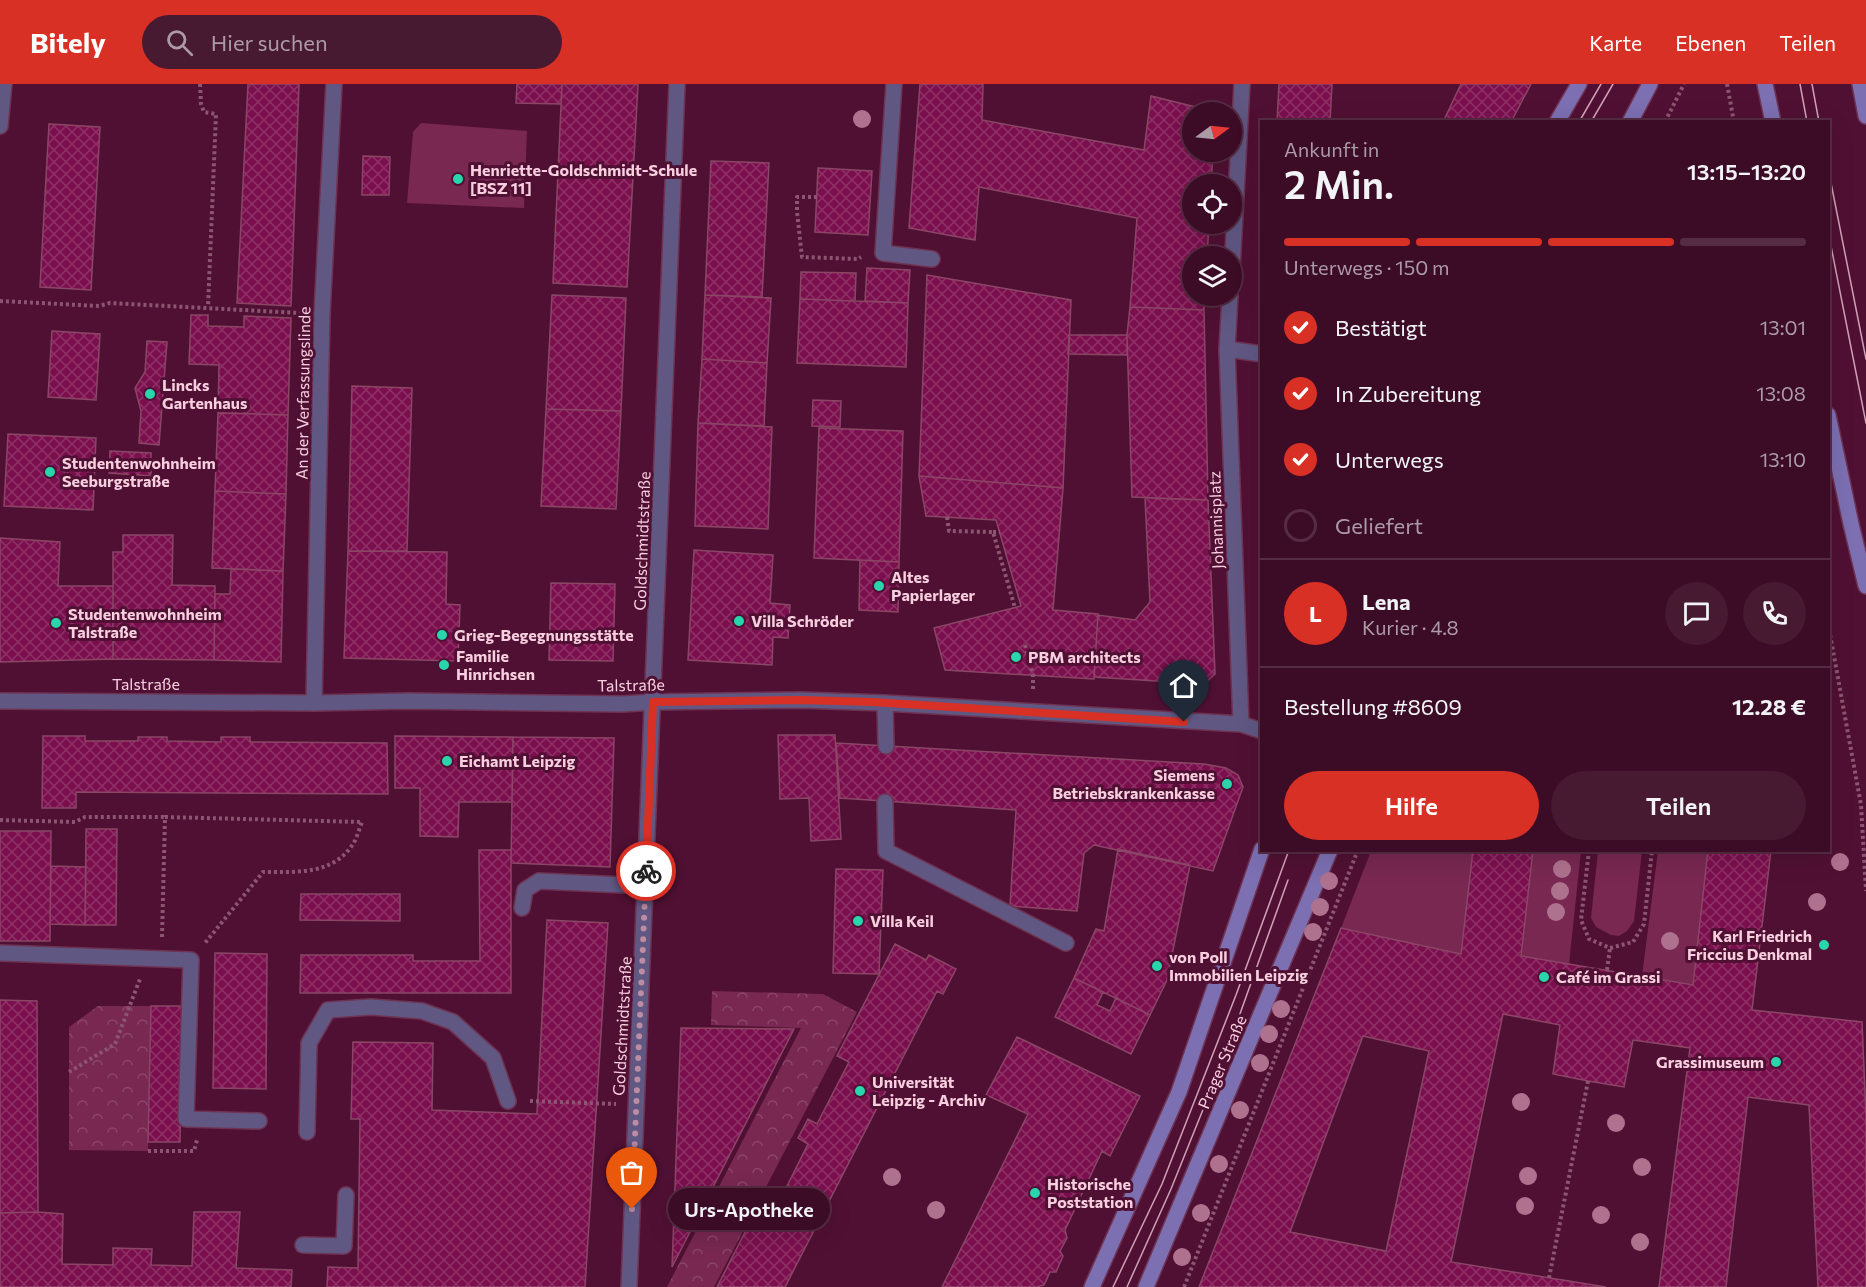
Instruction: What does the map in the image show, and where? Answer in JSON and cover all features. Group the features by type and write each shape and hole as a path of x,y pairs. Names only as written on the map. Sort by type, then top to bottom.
{"main road":[{"path":"1558,120 1579,84"},
{"path":"1631,120 1650,84"},
{"path":"1765,84 1773,120"},
{"path":"1860,84 1866,116"},
{"path":"1830,424 1866,585"},
{"name":"Prager Straße","path":"1092,1287 1179,1092 1261,852"},
{"name":"Prager Straße","path":"1146,1287 1329,852"}],"street":[{"path":"0,126 4,84"},
{"name":"An der Verfassungslinde","path":"314,703 322,314 334,84"},
{"name":"Goldschmidtstraße","path":"629,1287 677,84"},
{"path":"894,84 883,253 932,259"},
{"path":"1233,246 1242,84"},
{"name":"Johannisplatz","path":"1229,306 1227,349 1241,724"},
{"path":"1227,349 1260,354"},
{"name":"Talstraße","path":"0,700 623,704 801,700 1241,724 1260,730"},
{"path":"885,703 886,746"},
{"path":"885,802 886,851 1066,943"},
{"path":"522,908 525,890 539,881 645,886"},
{"path":"0,953 191,960 186,1119 259,1121"},
{"path":"308,1132 309,1043 328,1010 371,1007 422,1011 453,1022 493,1058 508,1101"},
{"path":"303,1245 344,1246 346,1196"}],"path":[{"path":"200,84 201,104 204,112 216,114 208,307"},
{"path":"1666,120 1684,84"},
{"path":"1727,84 1734,120"},
{"path":"817,197 797,196 802,257 858,259 867,253 883,253"},
{"path":"0,302 99,306 110,303 322,314"},
{"path":"947,517 949,531 1000,532"},
{"path":"993,532 1015,608"},
{"path":"1830,633 1864,804 1866,891"},
{"path":"1025,645 1033,675"},
{"path":"0,820 75,822 85,817 165,817 362,822 354,843 336,863 307,872 264,872 191,960"},
{"path":"69,1072 115,1044 155,959 165,817"},
{"path":"1184,1287 1357,852"},
{"path":"1589,852 1581,920 1589,939 1610,948 1633,942 1644,924 1652,852"},
{"path":"1607,970 1610,948"},
{"path":"1549,1278 1588,1081"},
{"path":"537,1101 597,1103"},
{"path":"148,1150 194,1151 203,1119"}],"green space":[{"path":"421,123 527,131 524,208 407,203 413,132"},
{"path":"1371,852 1473,852 1461,954 1341,928"},
{"path":"1533,852 1581,852 1569,964 1521,956"},
{"path":"1598,852 1642,852 1634,921 1627,931 1619,936 1611,935 1596,927 1591,918"},
{"path":"1658,852 1708,852 1693,985 1642,976"},
{"path":"712,991 823,994 857,1012 714,1287 667,1287 801,1028 711,1025"},
{"path":"98,1006 151,1006 148,1151 69,1150 69,1027"}],"building":[{"path":"248,84 299,84 291,306 237,303"},
{"path":"517,84 562,84 561,104 516,103"},
{"path":"562,84 638,84 627,287 553,283"},
{"path":"920,84 983,84 982,120 1144,150 1151,96 1182,104 1182,162 1212,162 1212,174 1182,174 1182,234 1208,234 1208,246 1182,246 1182,306 1204,306 1204,310 1130,307 1137,218 979,187 975,240 909,228"},
{"path":"1279,84 1332,84 1330,120 1277,120"},
{"path":"1461,84 1531,84 1512,120 1444,120"},
{"path":"49,124 100,127 91,290 40,287"},
{"path":"363,156 390,157 389,195 362,195"},
{"path":"711,161 769,163 762,297 705,295"},
{"path":"818,168 872,171 868,235 815,232"},
{"path":"867,268 910,270 908,303 865,301"},
{"path":"801,272 856,273 855,301 800,299"},
{"path":"927,275 1071,300 1063,488 919,476"},
{"path":"552,295 626,298 621,411 546,409"},
{"path":"705,295 771,298 767,363 702,359"},
{"path":"800,299 908,303 906,367 797,363"},
{"path":"1130,307 1204,310 1208,500 1132,497 1127,335"},
{"path":"191,315 208,315 208,326 244,327 244,316 291,318 288,415 218,413 219,365 189,364"},
{"path":"52,331 100,334 96,400 48,397"},
{"path":"1069,335 1127,335 1127,355 1068,354"},
{"name":"Lincks Gartenhaus","path":"147,341 167,342 159,445 139,443 141,411 135,388 145,372"},
{"path":"702,359 767,363 764,426 698,423"},
{"path":"352,386 412,388 407,551 348,551"},
{"path":"813,400 841,401 840,427 812,426"},
{"path":"546,409 621,411 616,509 541,506"},
{"path":"218,413 288,415 286,494 215,491"},
{"path":"698,423 772,427 768,529 695,526"},
{"path":"819,428 903,431 899,562 814,558"},
{"name":"Studentenwohnheim Seeburgstraße","path":"8,434 96,438 93,510 4,506"},
{"path":"110,451 151,453 151,476 109,473"},
{"path":"919,476 1063,488 1053,610 1098,614 1094,679 945,670 934,628 1021,606 996,520 926,516"},
{"path":"215,491 286,494 283,571 212,568"},
{"path":"1145,498 1208,500 1215,674 1204,684 1094,677 1098,615 1135,620 1150,602"},
{"path":"123,535 173,535 172,585 215,586 214,660 113,659 113,552 123,552"},
{"name":"Studentenwohnheim Talstraße","path":"0,538 60,542 58,586 113,586 113,659 0,662"},
{"name":"Villa Schröder","path":"694,550 773,555 770,603 790,605 788,638 773,637 772,665 688,660"},
{"path":"348,551 447,552 446,604 460,605 458,661 344,658"},
{"name":"Altes Papierlager","path":"860,560 899,562 898,612 859,610"},
{"path":"231,569 283,571 281,662 214,660 215,594 230,594"},
{"path":"551,583 615,584 613,661 549,660"},
{"path":"778,735 835,735 841,839 811,841 809,798 780,799"},
{"path":"43,736 85,736 85,741 138,741 138,737 167,737 167,741 221,742 221,737 250,737 250,742 387,743 388,794 76,792 76,808 42,808"},
{"path":"395,736 513,737 512,802 459,802 458,837 420,836 420,788 395,788"},
{"path":"513,737 614,738 610,867 511,863"},
{"path":"836,743 1204,764 1226,768 1238,775 1243,787 1213,871 1094,845 1084,853 1077,911 1010,906 1016,810 840,798"},
{"path":"86,829 117,829 116,925 85,925"},
{"path":"0,831 51,831 50,941 0,941"},
{"path":"1118,849 1190,865 1167,980 1150,1015 1074,978 1096,929 1104,931"},
{"path":"479,850 511,850 511,993 300,993 301,955 413,955 413,961 480,961"},
{"name":"Grassimuseum","path":"1473,852 1533,852 1521,956 1693,985 1708,852 1771,852 1752,1010 1862,1022 1866,1116 1866,1287 1818,1287 1809,1105 1748,1097 1726,1287 1659,1287 1690,1048 1633,1040 1624,1087 1588,1081 1553,1074 1560,1025 1503,1014 1451,1262 1606,1287 1199,1287 1341,928 1461,954","holes":["1363,1036 1429,1051 1386,1251 1290,1232"]},
{"path":"51,866 86,867 85,925 50,924"},
{"name":"Villa Keil","path":"836,869 883,870 879,974 833,973"},
{"path":"301,894 400,894 400,921 300,920"},
{"path":"547,920 608,923 585,1287 327,1287 328,1267 358,1268 360,1119 351,1119 353,1042 433,1043 432,1110 537,1114"},
{"name":"Universität Leipzig - Archiv","path":"895,944 926,960 929,955 956,969 943,994 937,991 785,1287 717,1287 762,1199 777,1206 808,1144 798,1138 808,1119 817,1124 849,1062 837,1056"},
{"path":"215,953 267,954 266,1089 213,1088"},
{"path":"1074,978 1103,992 1097,1005 1110,1011 1116,998 1150,1015 1131,1054 1055,1017"},
{"path":"0,1000 37,1001 38,1212 0,1213"},
{"path":"151,1006 182,1006 180,1142 148,1142"},
{"path":"681,1028 794,1029 672,1267 680,1053"},
{"name":"Historische Poststation","path":"1017,1037 1140,1096 1110,1156 1102,1151 1065,1230 1067,1238 1060,1251 1063,1256 1056,1272 1050,1272 1044,1285 1036,1287 942,1287 1028,1114 986,1095"},
{"path":"194,1212 240,1212 236,1268 292,1270 291,1287 0,1287 0,1213 63,1214 62,1264 113,1265 113,1248 152,1249 151,1265 192,1266"}],"tram line":[{"path":"1580,120 1601,84"},
{"path":"1592,120 1613,84"},
{"path":"1800,84 1807,120"},
{"path":"1812,84 1819,120"},
{"path":"1830,178 1866,359"},
{"path":"1830,241 1866,423"},
{"path":"1113,1287 1162,1184 1236,995 1288,852"},
{"path":"1127,1287 1171,1189 1227,1050 1288,880"}],"way so far":[{"path":"632,1209 646,871"}],"place":[{"name":"Henriette-Goldschmidt-Schule [BSZ 11]","path":"458,179"},
{"name":"Lincks Gartenhaus","path":"150,394"},
{"name":"Studentenwohnheim Seeburgstraße","path":"50,472"},
{"name":"Altes Papierlager","path":"879,586"},
{"name":"Villa Schröder","path":"739,621"},
{"name":"Studentenwohnheim Talstraße","path":"56,623"},
{"name":"Grieg-Begegnungsstätte","path":"442,635"},
{"name":"PBM architects","path":"1016,657"},
{"name":"Familie Hinrichsen","path":"444,665"},
{"name":"Eichamt Leipzig","path":"447,761"},
{"name":"Siemens Betriebskrankenkasse","path":"1227,784"},
{"name":"Villa Keil","path":"858,921"},
{"name":"Karl Friedrich Friccius Denkmal","path":"1824,945"},
{"name":"von Poll Immobilien Leipzig","path":"1157,966"},
{"name":"Café im Grassi","path":"1544,977"},
{"name":"Grassimuseum","path":"1776,1062"},
{"name":"Universität Leipzig - Archiv","path":"860,1091"},
{"name":"Historische Poststation","path":"1035,1193"},
{"name":"Urs-Apotheke","path":"632,1209"}],"route":[{"path":"646,871 653,702 801,700 873,702 1184,722"}]}
